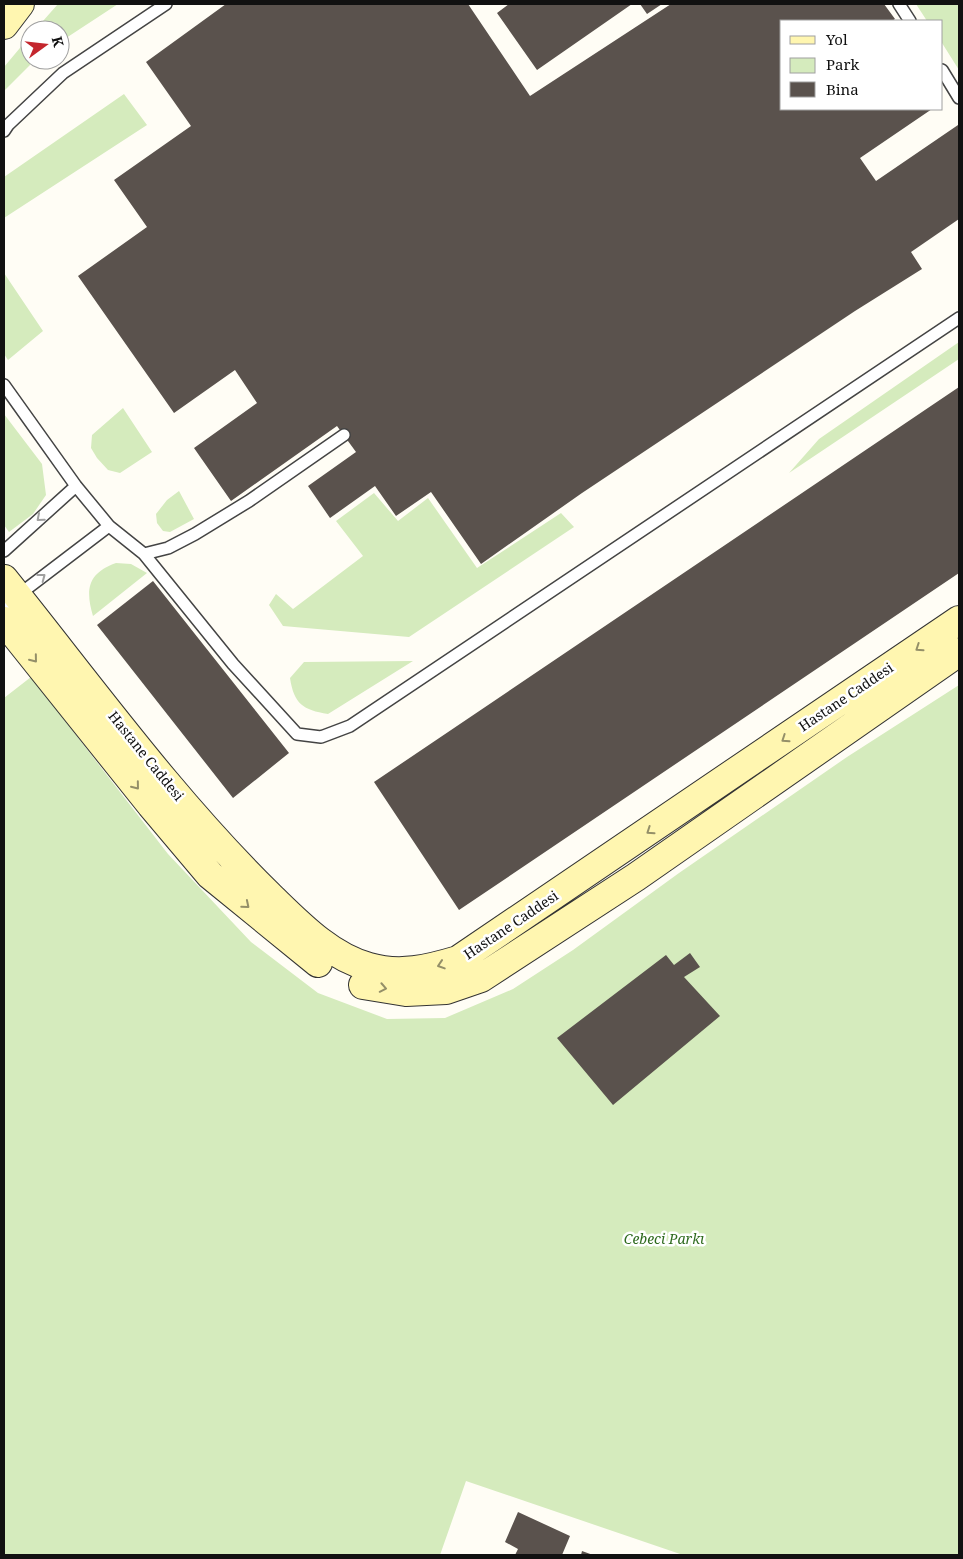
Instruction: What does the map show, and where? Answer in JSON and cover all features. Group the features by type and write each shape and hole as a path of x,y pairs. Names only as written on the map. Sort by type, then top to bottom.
{"main road":[{"path":"4,25 20,4"},
{"name":"Hastane Caddesi","path":"8,594 169,786 239,864 291,916 343,957 369,967 396,972 429,969 458,960 959,620"},
{"name":"Hastane Caddesi","path":"4,621 151,805 210,875 320,964 362,984 406,992 446,990 482,978 636,877 959,652"}],"lane":[{"path":"4,131 63,73 166,4"},
{"path":"899,4 909,20"},
{"path":"943,72 959,98"},
{"path":"4,385 76,486 109,526 144,554 234,664 296,734 321,737 350,726 959,318"},
{"path":"144,554 168,548 195,534 249,501 344,435"},
{"path":"4,551 76,486"},
{"path":"8,594 109,526"}],"green space":[{"path":"58,4 118,4 70,35 70,20 44,20"},
{"path":"916,4 959,4 959,70 943,45 943,20 926,20"},
{"path":"20,48 20,70 25,70 4,91 4,67"},
{"path":"124,94 147,125 4,218 4,177"},
{"path":"4,273 43,331 8,360 4,354"},
{"path":"959,342 959,359 789,473 819,439"},
{"path":"123,408 152,452 120,473 108,470 91,448 92,435"},
{"path":"4,414 42,464 46,495 33,514 9,532 4,525"},
{"path":"179,491 194,519 170,532 163,531 157,523 156,514 167,500"},
{"path":"374,493 398,521 428,498 477,568 561,513 574,527 409,637 283,626 269,605 276,594 293,609 363,556 336,521"},
{"path":"116,563 131,564 147,573 93,616 89,598 91,583 99,572"},
{"path":"413,661 328,714 306,708 301,704 294,694 290,678 304,662"},
{"name":"Cebeci Parkı","path":"31,677 168,854 251,942 318,993 387,1019 445,1018 513,989 573,950 679,873 847,757 959,685 959,1555 683,1555 466,1481 440,1555 4,1555 4,698"}],"building":[{"path":"226,4 468,4 530,96 671,4 884,4 895,19 894,20 780,20 780,110 931,110 860,158 876,181 958,125 959,219 911,252 922,269 855,311 582,493 481,564 431,492 396,516 375,486 330,518 308,486 356,452 337,426 231,501 194,448 257,403 235,370 174,413 78,276 147,227 114,180 191,126 146,62"},
{"path":"509,4 632,4 537,70 497,13"},
{"path":"640,4 662,4 647,14"},
{"path":"959,387 959,573 459,910 374,782"},
{"path":"153,581 289,753 233,798 97,625"},
{"path":"690,953 700,967 684,977 720,1016 613,1105 557,1038 666,955 674,965"},
{"path":"518,1512 570,1536 562,1555 515,1555 518,1549 505,1542"},
{"path":"582,1551 593,1555 581,1555"}]}
